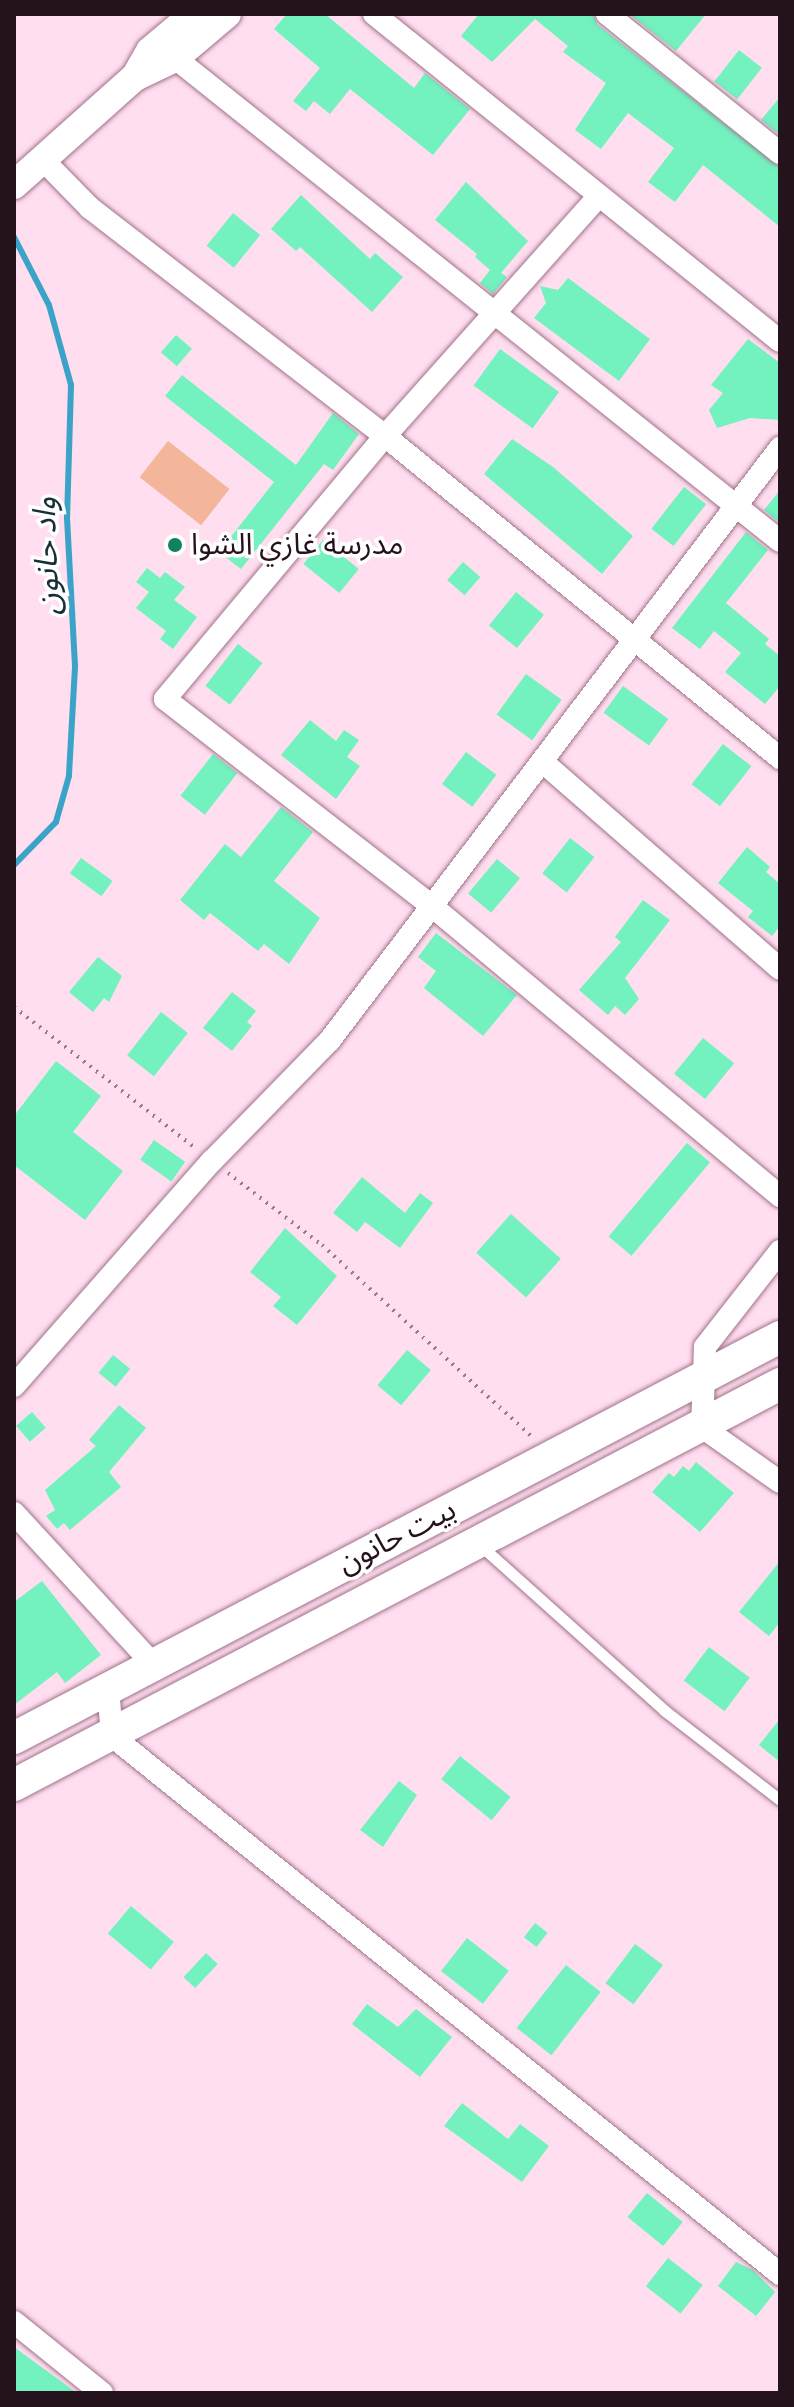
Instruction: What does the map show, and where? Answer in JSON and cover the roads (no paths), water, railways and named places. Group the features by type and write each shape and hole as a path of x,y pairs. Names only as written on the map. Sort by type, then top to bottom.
{"main road":[{"name":"بيت حانون","path":"14,1738 780,1337"},
{"name":"بيت حانون","path":"14,1785 112,1736 475,1540 702,1427 780,1384"}],"street":[{"path":"135,77 150,51 194,14"},
{"path":"227,14 175,58 135,77 29,173 90,208 385,436 632,641 780,758"},
{"path":"374,14 780,341"},
{"path":"607,14 780,153"},
{"path":"175,58 780,541"},
{"path":"598,197 385,436 165,699 433,907 780,1196"},
{"path":"14,1386 212,1161 330,1040 544,763 632,641 780,448"},
{"path":"544,763 780,969"},
{"path":"780,1251 705,1347 702,1427 780,1482"},
{"path":"14,1513 153,1664"},
{"path":"108,1688 112,1736 780,2274"},
{"path":"14,2322 102,2393"}],"lane":[{"path":"475,1540 505,1573 665,1711 780,1800"}],"waterway":[{"name":"واد حانون","path":"14,237 49,305 71,385 67,518 75,667 69,776 56,822 14,865"}],"place":[{"name":"مدرسة غازي الشوا","path":"175,545"}]}
